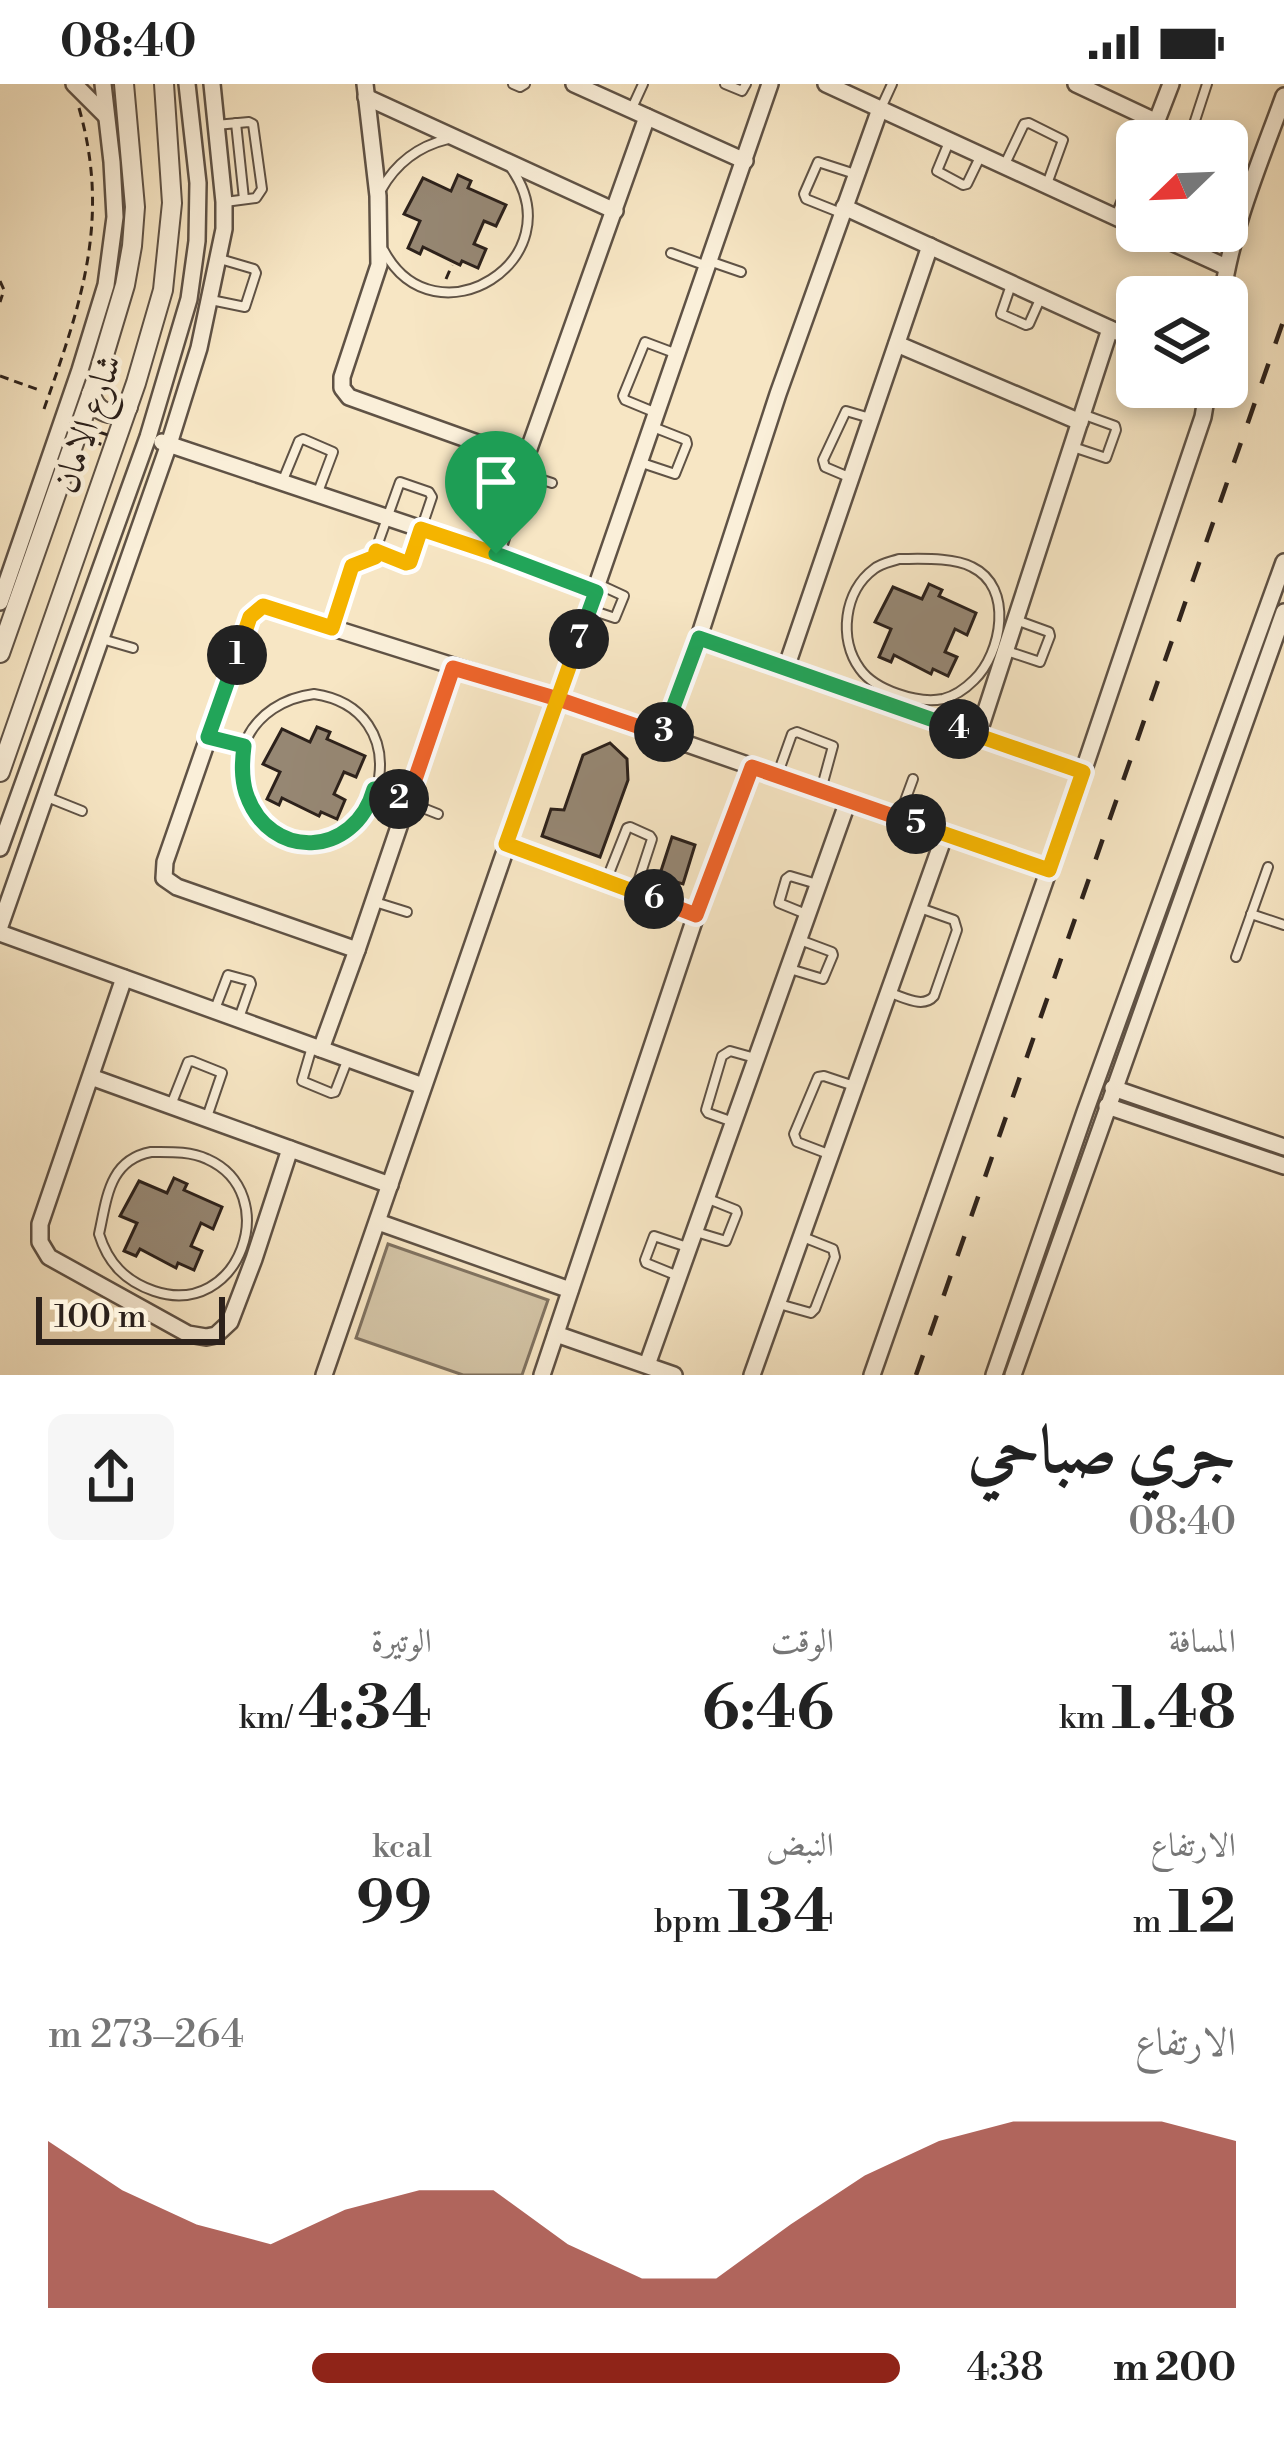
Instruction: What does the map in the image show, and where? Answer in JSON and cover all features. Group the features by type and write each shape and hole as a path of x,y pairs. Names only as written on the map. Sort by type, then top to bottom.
{"street":[{"path":"0,602 106,285 120,146 107,116 103,84"},
{"name":"شارع الامان","path":"0,653 91,394 129,266 135,207 120,146 124,84"},
{"name":"شارع الامان","path":"0,772 128,407 163,290 170,247 172,174 164,84"},
{"path":"0,848 148,437 189,299 196,256 198,183 187,84"},
{"path":"212,84 224,202 220,259 199,348 0,930 423,1086"},
{"path":"324,1375 770,84"},
{"path":"826,84 1116,217"},
{"path":"1076,84 1134,120"},
{"path":"1158,120 1171,84"},
{"path":"583,86 745,161"},
{"path":"366,90 455,138 615,211"},
{"path":"366,90 378,196 379,266 342,377 345,393 523,466"},
{"path":"75,91 107,116"},
{"path":"1225,276 1247,196 1284,96"},
{"path":"663,735 880,109"},
{"path":"496,554 615,211 639,113"},
{"path":"843,210 1116,332"},
{"path":"785,668 931,246"},
{"path":"1193,252 1226,267"},
{"path":"978,735 1004,641 1016,620 1110,329"},
{"path":"897,344 1081,418"},
{"path":"91,394 104,412 114,414 128,407"},
{"path":"872,1375 1204,408"},
{"path":"148,437 597,588"},
{"path":"65,466 87,464 101,480"},
{"path":"994,1375 1284,562"},
{"path":"357,950 176,887 164,878 165,862 250,617 263,606 558,699 1049,870"},
{"path":"1013,1375 1284,612"},
{"path":"699,638 896,699 978,735 1083,772"},
{"path":"316,1048 357,950 453,668"},
{"path":"542,1375 696,915 752,767"},
{"path":"647,1365 848,800"},
{"path":"752,1375 946,834"},
{"path":"506,844 696,915"},
{"path":"124,978 40,1224 40,1242 49,1257 132,1293 188,1334 215,1335 230,1322 247,1257 290,1148"},
{"path":"91,1077 390,1184"},
{"path":"1113,1088 1284,1147"},
{"path":"1085,1112 1104,1112 1284,1166"},
{"path":"378,1222 570,1290"},
{"path":"556,1334 674,1375"}],"lane":[{"path":"513,84 525,84"},
{"path":"639,113 643,84"},
{"path":"725,84 741,91 746,84"},
{"path":"880,109 892,84"},
{"path":"1195,120 1207,84"},
{"path":"216,125 249,122 255,128 262,189 256,197 224,202"},
{"path":"236,123 244,199"},
{"path":"1004,166 1024,124 1029,123 1063,140 1046,185"},
{"path":"378,196 409,156 455,138"},
{"path":"949,140 937,171 963,185 981,155"},
{"path":"380,244 411,281 441,292 476,289 506,270 527,223 527,206 503,159"},
{"path":"843,210 806,199 804,194 818,162 856,174"},
{"path":"671,253 740,272"},
{"path":"211,300 245,307 256,273 220,259"},
{"path":"1012,284 1003,315 1027,325 1041,297"},
{"path":"640,463 675,474 687,444 623,396 645,342 678,354"},
{"path":"851,478 826,467 824,460 846,411 872,418"},
{"path":"1072,446 1106,458 1117,430 1081,418"},
{"path":"282,482 303,440 333,452 317,494"},
{"path":"523,466 552,484"},
{"path":"398,483 431,494 421,529 410,562 376,551 398,483"},
{"path":"1004,641 963,690 942,699 896,699 862,673 851,653 848,608 871,570 899,559 970,565 993,587 1004,641 1040,662 1049,632 1016,620"},
{"path":"589,610 615,618 624,596 597,588"},
{"path":"101,638 133,648"},
{"path":"292,697 335,697 356,709 380,745 381,767 369,807 356,825 337,838 292,841 272,832 246,794 241,772 244,746 256,722 272,707 292,697"},
{"path":"777,776 792,734 797,732 833,746 821,791"},
{"path":"208,737 244,746"},
{"path":"898,818 913,779"},
{"path":"374,789 438,814"},
{"path":"46,797 82,811"},
{"path":"606,881 630,827 652,839 634,892"},
{"path":"1236,958 1268,867"},
{"path":"808,915 779,903 786,879 818,884"},
{"path":"374,901 407,912"},
{"path":"889,992 923,1003 934,997 957,925 919,908"},
{"path":"1251,914 1284,925"},
{"path":"788,968 823,979 833,955 799,940"},
{"path":"214,1011 231,974 251,982 238,1019"},
{"path":"316,1048 302,1081 331,1093 347,1059"},
{"path":"734,1122 706,1110 722,1056 730,1051 756,1059"},
{"path":"171,1106 192,1061 221,1073 207,1119"},
{"path":"831,1155 797,1142 794,1134 818,1077 855,1087"},
{"path":"177,1152 206,1158 227,1171 246,1205 247,1257 196,1295 132,1293 99,1234 116,1172 138,1154 177,1152"},
{"path":"678,1276 646,1263 653,1238 725,1241 736,1210 706,1198"},
{"path":"778,1304 811,1313 835,1257 832,1249 802,1236"}],"path":[{"path":"44,409 79,308 90,250 91,162 75,91"},
{"path":"441,292 452,265"},
{"path":"0,281 4,290 0,302"},
{"path":"0,376 42,391"},
{"path":"332,628 352,568 375,557 376,551"}],"shaded area":[{"path":"388,1244 548,1300 522,1375 463,1375 356,1338"}],"building":[{"path":"458,175 471,181 468,188 506,205 496,226 484,221 474,244 486,249 478,268 462,261 460,265 423,247 420,254 408,248 420,221 404,214 423,178 451,191"},
{"path":"929,584 942,590 939,596 976,613 967,635 955,629 945,652 957,657 948,676 933,669 931,674 894,655 891,662 879,657 891,629 875,622 893,587 922,599"},
{"path":"317,727 330,732 327,739 365,756 356,777 344,772 334,794 345,800 337,819 321,812 319,816 282,798 279,805 267,799 280,772 263,764 282,729 310,742"},
{"path":"610,743 627,759 628,780 600,857 542,836 551,809 564,810 583,755"},
{"path":"672,837 695,845 683,884 659,877"},
{"path":"174,1178 187,1184 184,1190 222,1207 213,1229 201,1223 191,1246 202,1251 194,1270 178,1263 176,1268 140,1249 136,1256 124,1251 137,1223 120,1216 139,1181 167,1193"}],"railway":[{"path":"916,1375 1284,319"}],"route":[{"path":"496,554 421,529 410,562 376,551 375,557 352,566 332,628 263,606 250,617 208,737 244,746 241,772 246,794 272,832 292,841 337,838 356,825 374,789 407,803 453,668 558,699 663,735 699,638 1083,772 1049,870 752,767 696,915 506,844 558,699 589,610 596,592 496,554"}]}
